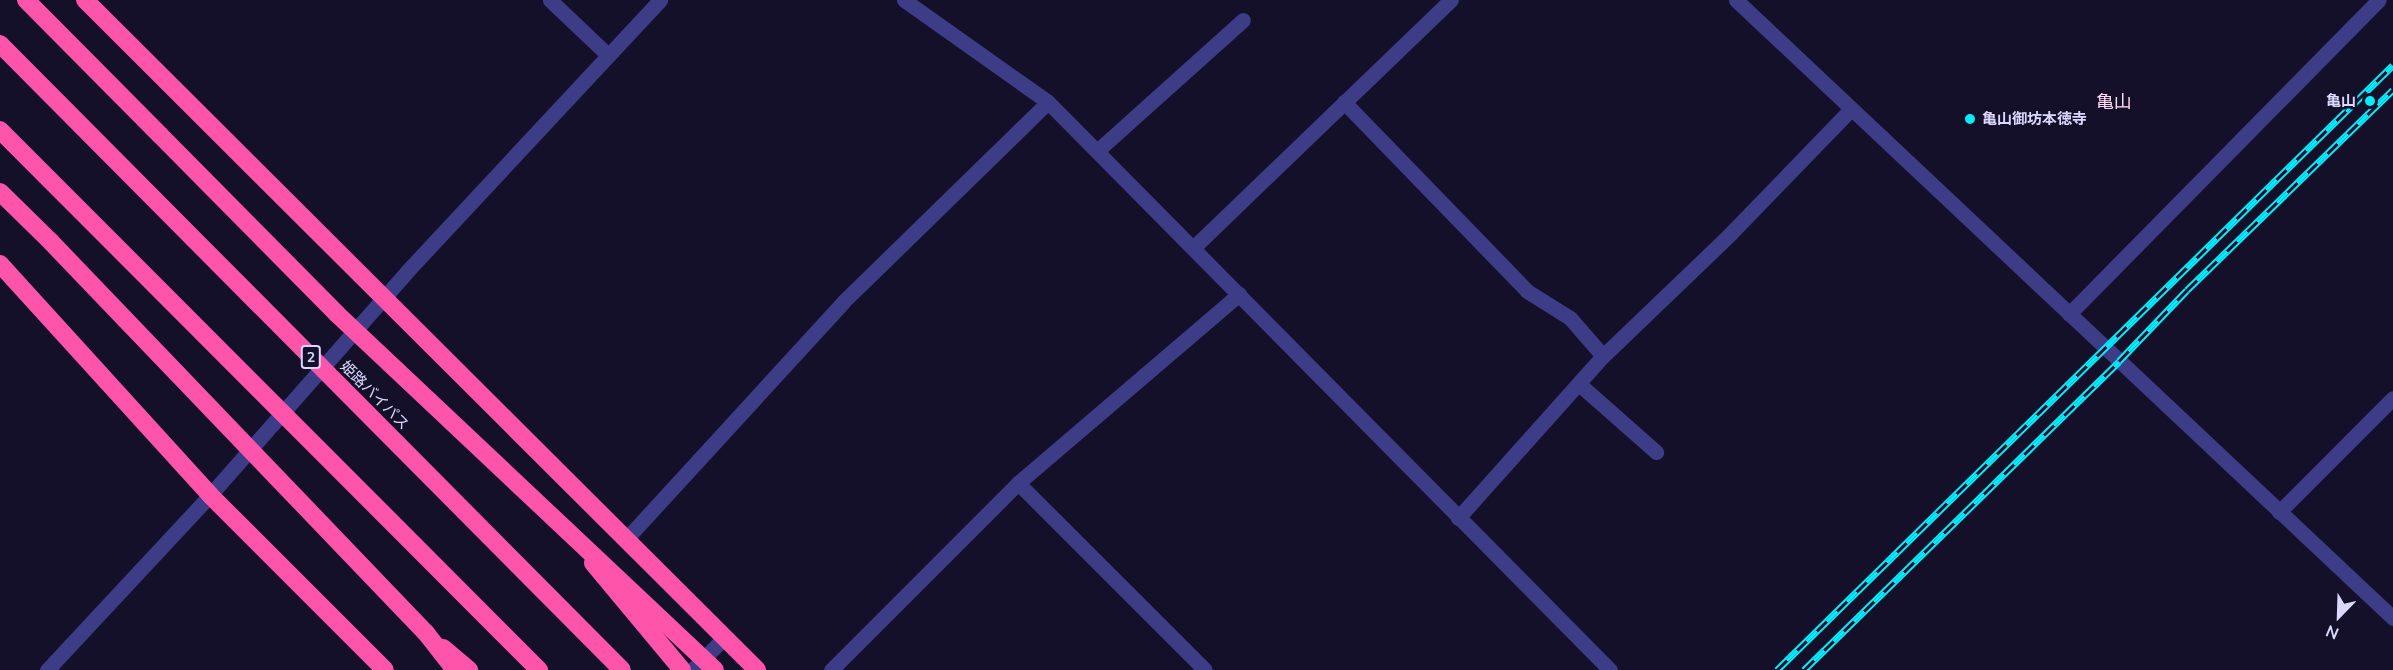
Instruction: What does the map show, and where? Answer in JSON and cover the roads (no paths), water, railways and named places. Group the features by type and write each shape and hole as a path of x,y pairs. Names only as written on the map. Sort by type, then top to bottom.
{"highway":[{"path":"26,0 337,314 716,670"},
{"path":"85,0 757,670"},
{"name":"姫路バイパス","path":"0,44 622,670"},
{"path":"0,130 539,670"},
{"path":"0,192 51,242 426,633 469,670"},
{"path":"0,264 210,495 385,670"},
{"path":"559,523 682,670"},
{"path":"426,633 455,670"}],"street":[{"path":"550,0 608,55"},
{"path":"47,670 210,495 384,296 660,0"},
{"path":"904,0 1048,102 1610,670"},
{"path":"1193,248 1451,0"},
{"path":"1736,0 2393,618"},
{"path":"2069,314 2379,0"},
{"path":"1097,151 1242,20"},
{"path":"627,538 843,302 1048,102"},
{"path":"1344,102 1527,291 1570,318 1604,356"},
{"path":"1458,518 1604,356 1730,234 1851,109"},
{"path":"831,670 1018,483 1239,294"},
{"path":"1579,384 1656,452"},
{"path":"2279,512 2393,398"},
{"path":"1018,483 1205,670"},
{"path":"692,670 725,637"}],"railway":[{"path":"1777,670 2393,65"},
{"path":"1804,670 2119,361 2187,290 2393,90"}],"place":[{"name":"亀山","path":"2370,101"},
{"name":"亀山御坊本徳寺","path":"1970,119"}],"district":[{"name":"亀山","path":"2114,102"}]}
